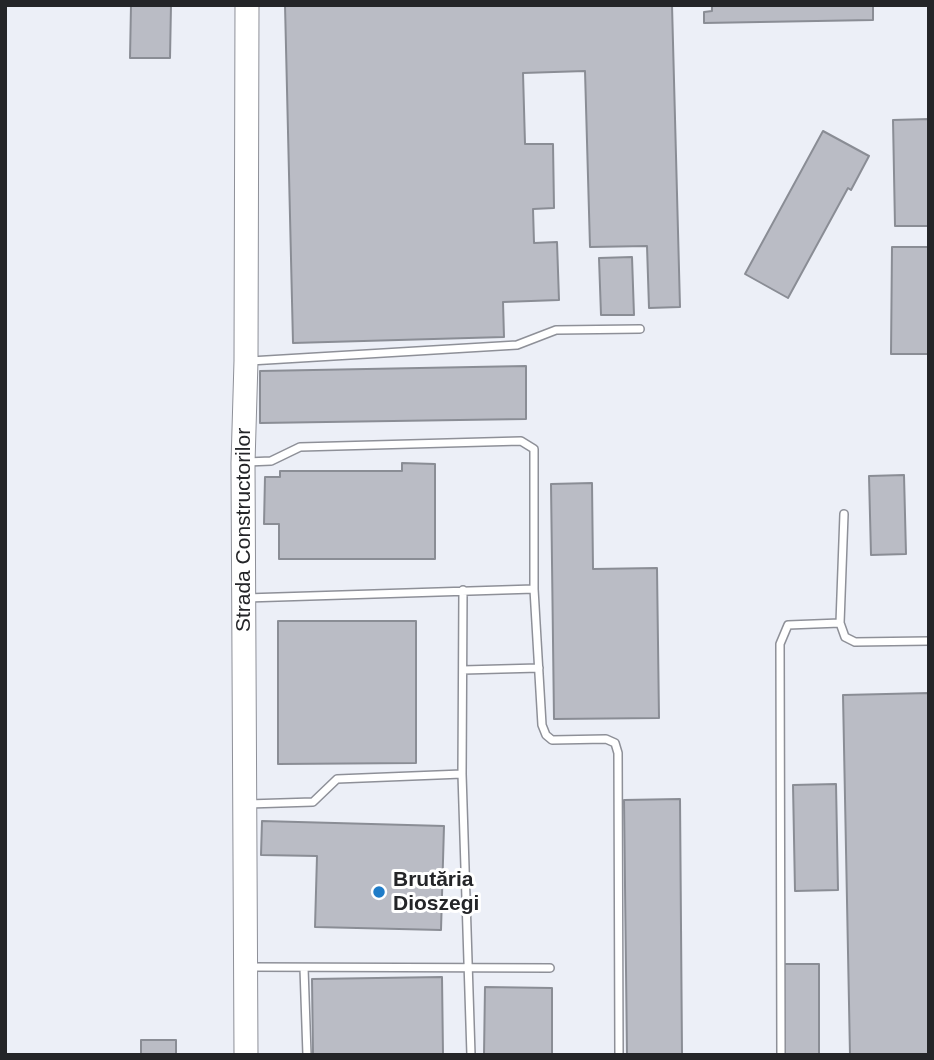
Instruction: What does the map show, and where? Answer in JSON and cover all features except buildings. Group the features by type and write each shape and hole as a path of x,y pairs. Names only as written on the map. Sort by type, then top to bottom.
{"main road":[{"name":"Strada Constructorilor","path":"246,1055 243,463 246,361 247,5"}],"lane":[{"path":"246,361 517,345 556,330 640,329"},
{"path":"243,463 271,461 300,447 521,441 534,449 534,589 542,725 546,735 552,740 606,739 615,743 618,753 619,1055"},
{"path":"844,514 840,623 845,637 855,642 929,641"},
{"path":"245,598 534,589"},
{"path":"463,590 462,774 471,1055"},
{"path":"781,1055 780,644 788,625 840,623"},
{"path":"463,670 539,668"},
{"path":"245,804 313,802 337,779 462,774"},
{"path":"246,967 550,968"},
{"path":"304,968 307,1055"}],"place":[{"name":"Brutăria Dioszegi","path":"379,892"}]}
